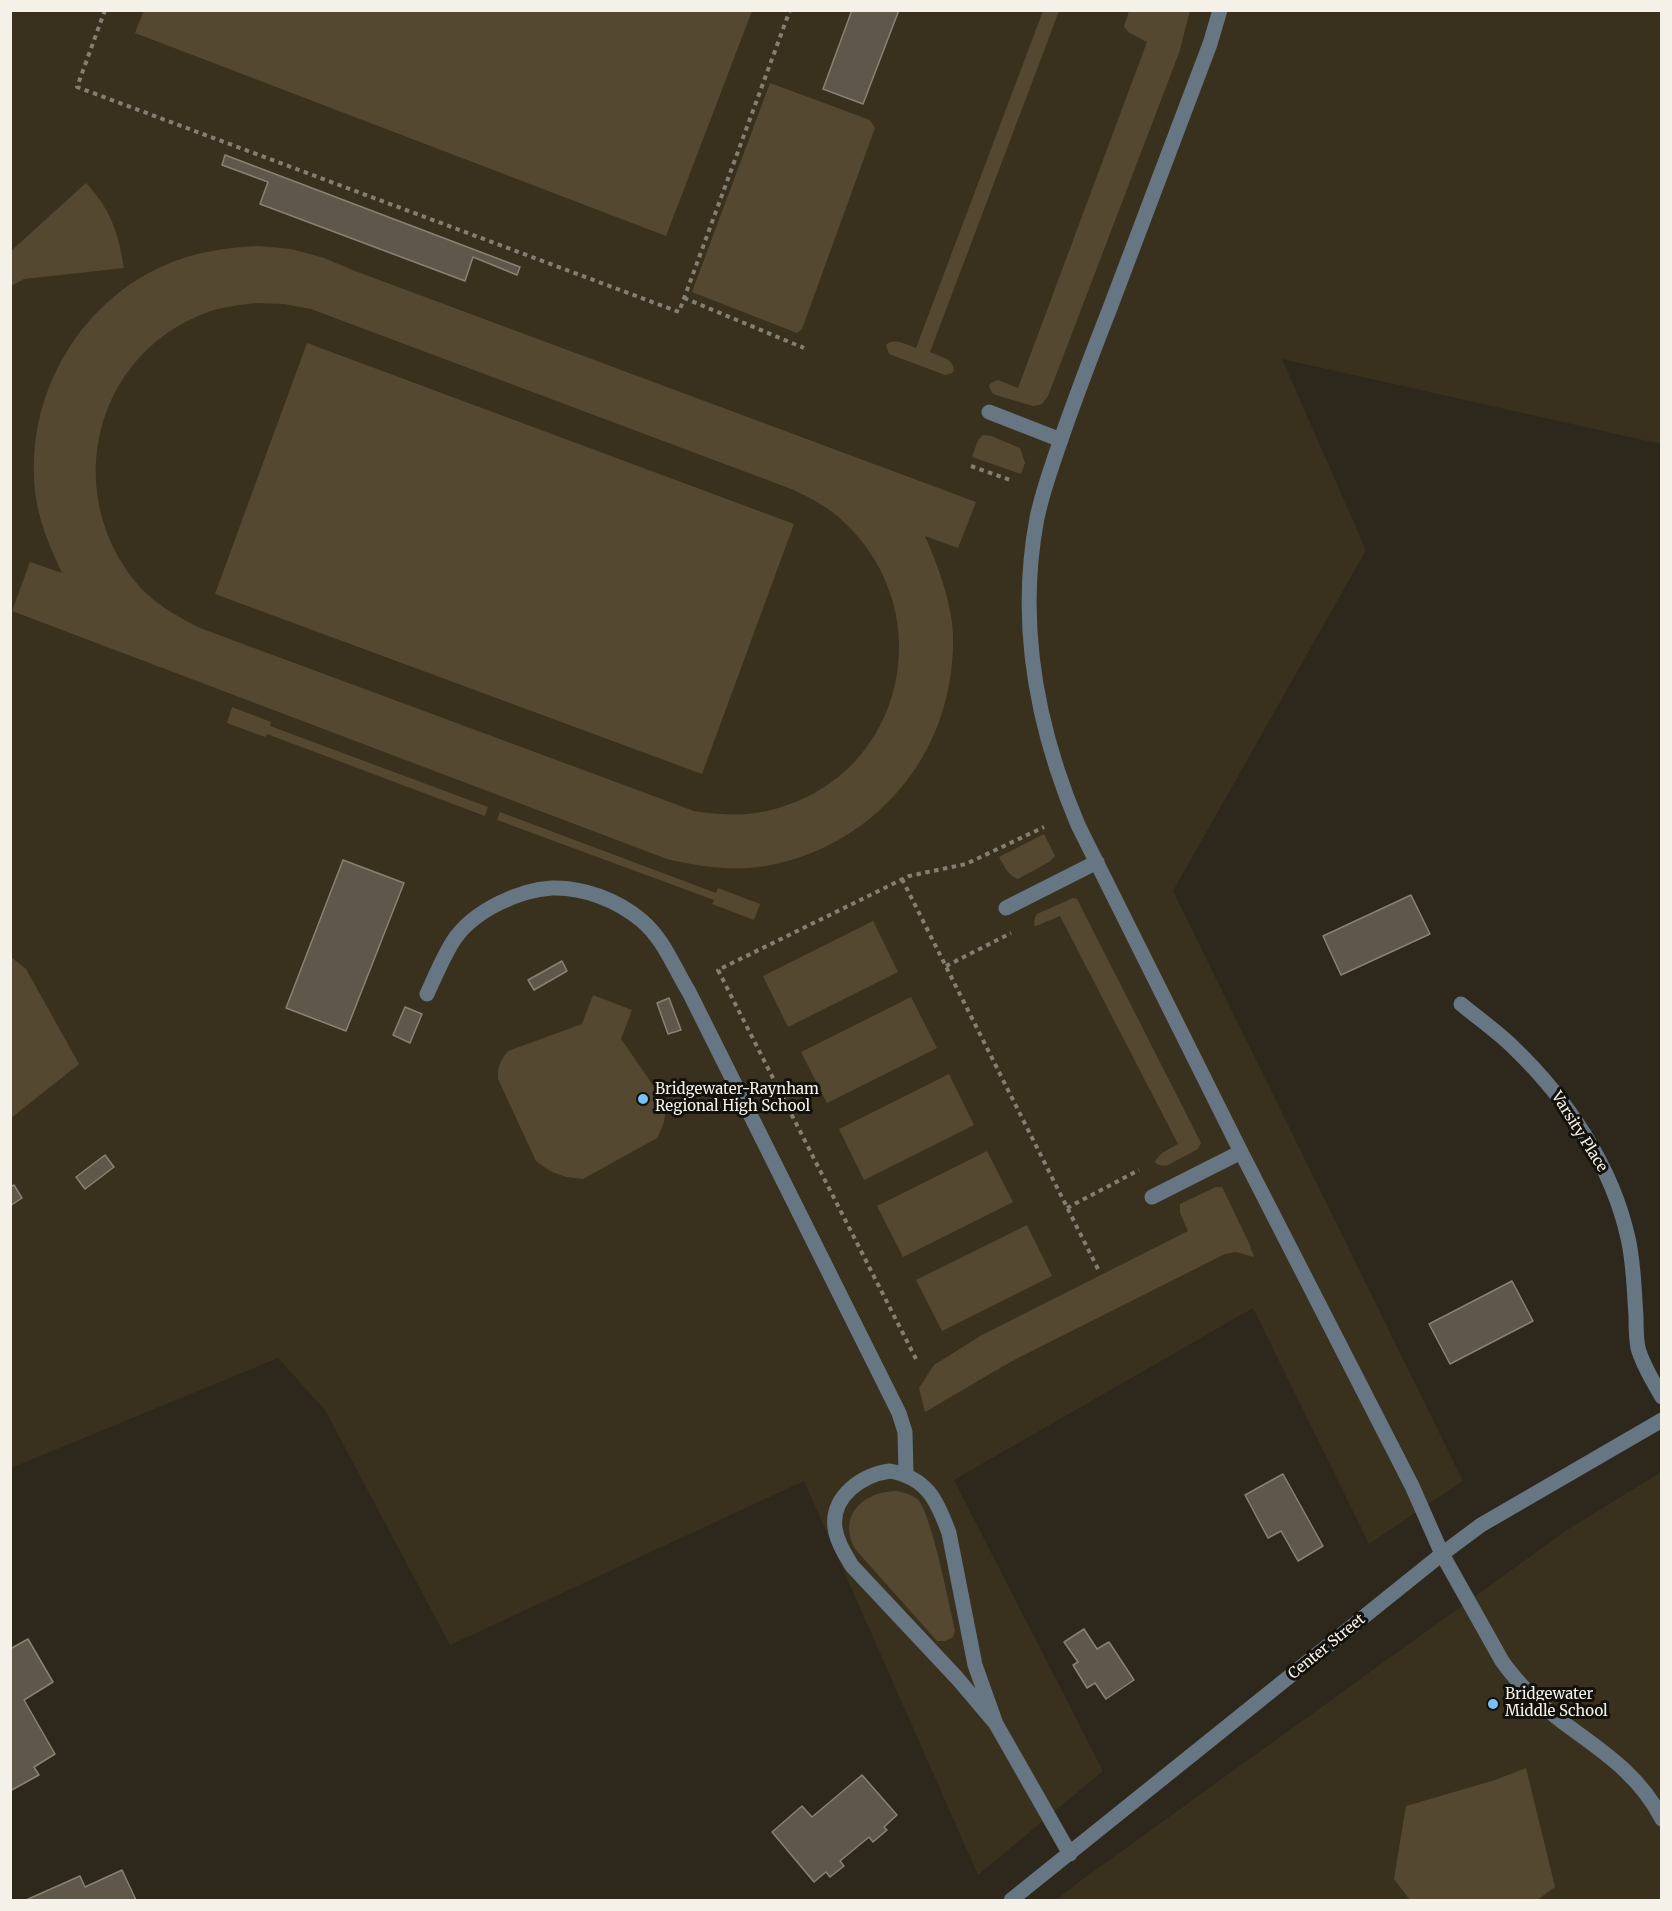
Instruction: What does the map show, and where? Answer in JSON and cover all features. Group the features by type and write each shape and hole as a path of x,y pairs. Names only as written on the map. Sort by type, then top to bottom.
{"street":[{"path":"1220,10 1210,44 1061,440 1037,519 1030,581 1032,660 1046,732 1061,784 1078,825 1241,1152 1412,1486 1442,1554 1502,1661 1525,1690 1554,1715 1600,1748 1628,1773 1660,1814"},
{"path":"989,412 1061,440"},
{"path":"1006,908 1097,862"},
{"path":"427,994 456,937 471,921 488,909 509,899 552,888 575,890 600,896 622,907 641,920 655,934 689,992 899,1413 905,1432 906,1474"},
{"name":"Varsity Place","path":"1461,1004 1513,1047 1553,1090 1587,1139 1604,1171 1618,1204 1628,1238 1633,1272 1637,1345 1646,1370 1662,1397"},
{"path":"1152,1197 1241,1152"},
{"name":"Center Street","path":"1011,1900 1481,1525 1662,1420"},
{"path":"996,1724 957,1678 852,1566 839,1545 835,1527 837,1507 846,1493 860,1481 875,1473 890,1471 906,1474 920,1483 932,1496 949,1533 975,1665 996,1724 1070,1854"}],"path":[{"path":"105,10 77,87 679,312 790,10"},
{"path":"684,298 804,348"},
{"path":"971,465 1013,481"},
{"path":"916,1359 718,970 902,879 966,864 1044,827"},
{"path":"902,879 1098,1269"},
{"path":"946,966 1018,930"},
{"path":"1067,1208 1138,1170"}],"shaded area":[{"path":"144,10 752,11 666,236 135,33"},
{"name":"Bridgewater-Raynham Regional High School","path":"11,11 1661,11 1661,444 1282,359 1366,550 1173,891 1463,1481 1369,1544 1253,1308 954,1480 1103,1771 978,1875 804,1481 450,1645 325,1410 278,1358 11,1468"},
{"path":"1043,11 1059,11 930,352 945,358 953,366 952,373 945,375 889,354 886,345 897,342 916,348"},
{"path":"1129,11 1190,11 1179,53 1048,396 1042,404 1033,406 996,395 992,393 989,386 998,380 1018,388 1147,42 1124,27"},
{"path":"770,83 870,120 875,128 802,329 797,333 692,292"},
{"path":"86,183 102,203 112,222 124,268 24,279 11,286 11,251"},
{"path":"258,246 291,249 324,258 976,502 958,548 925,536 948,600 953,629 951,672 944,707 931,740 914,771 892,798 867,821 838,840 806,855 771,865 745,868 719,868 680,862 12,611 30,562 62,573 39,513 34,476 36,439 44,403 57,369 76,337 100,309 128,286 161,267 196,254","holes":["256,303 284,304 311,309 794,490 839,517 874,559 892,600 899,644 895,686 880,727 854,762 819,790 775,809 734,814 694,811 200,628 156,602 134,580 112,544 100,507 96,468 101,429 115,393 136,361 166,334 203,314 222,308"]},
{"path":"307,343 794,524 702,774 215,594"},
{"path":"983,435 1020,448 1025,463 1021,474 972,457 978,440"},
{"path":"232,707 271,722 270,726 488,807 485,816 267,734 265,737 227,723"},
{"path":"500,812 716,893 718,888 760,904 754,920 712,904 714,900 497,820"},
{"path":"1044,834 1055,856 1049,862 1018,879 1012,875 999,857"},
{"path":"1073,898 1077,899 1201,1143 1198,1149 1168,1165 1159,1165 1155,1161 1162,1153 1178,1144 1060,916 1034,925 1037,914"},
{"path":"873,921 898,972 788,1027 763,976"},
{"path":"11,957 26,969 79,1064 11,1118"},
{"path":"593,995 632,1010 621,1039 664,1101 665,1115 657,1138 583,1179 566,1177 550,1171 536,1161 498,1079 498,1071 508,1051 582,1024"},
{"path":"911,997 937,1048 827,1103 801,1052"},
{"path":"949,1074 974,1125 864,1180 839,1129"},
{"path":"987,1151 1013,1202 903,1257 877,1206"},
{"path":"1216,1187 1222,1187 1254,1257 1236,1252 1225,1254 1012,1361 925,1412 919,1388 934,1365 982,1335 1188,1231 1180,1213 1180,1204"},
{"path":"1027,1225 1052,1276 942,1331 916,1280"},
{"name":"Bridgewater Middle School","path":"1661,1472 1661,1900 1056,1900 1567,1530"},
{"path":"897,1491 911,1495 918,1500 929,1523 955,1630 953,1637 945,1641 937,1641 856,1550 851,1538 849,1527 856,1508 873,1496"},
{"path":"1526,1768 1555,1887 1537,1900 1410,1900 1394,1879 1406,1806 1495,1780"}],"building":[{"path":"852,10 899,10 863,104 823,89"},
{"path":"225,155 520,267 517,275 473,257 465,281 260,204 268,182 222,165"},
{"path":"343,860 404,883 346,1031 286,1008"},
{"path":"1411,895 1430,934 1341,975 1323,936"},
{"path":"562,961 567,971 534,990 528,980"},
{"path":"669,998 681,1030 668,1034 657,1003"},
{"path":"405,1007 422,1014 410,1043 393,1035"},
{"path":"105,1155 114,1167 85,1189 76,1177"},
{"path":"14,1185 22,1198 10,1206 10,1187"},
{"path":"1512,1281 1533,1321 1450,1364 1429,1324"},
{"path":"1283,1474 1323,1546 1298,1561 1281,1531 1268,1538 1245,1495"},
{"path":"1084,1629 1097,1649 1109,1642 1134,1680 1106,1699 1095,1683 1087,1688 1073,1665 1078,1662 1064,1642"},
{"path":"28,1639 53,1682 24,1700 55,1754 34,1767 39,1775 10,1791 10,1649"},
{"path":"862,1775 897,1815 884,1827 887,1830 873,1842 869,1837 840,1861 844,1866 830,1877 826,1872 814,1882 772,1832 802,1806 812,1817"},
{"path":"122,1870 136,1900 26,1900 80,1876 85,1887"}],"place":[{"name":"Bridgewater-Raynham Regional High School","path":"643,1099"},
{"name":"Bridgewater Middle School","path":"1493,1704"}]}
